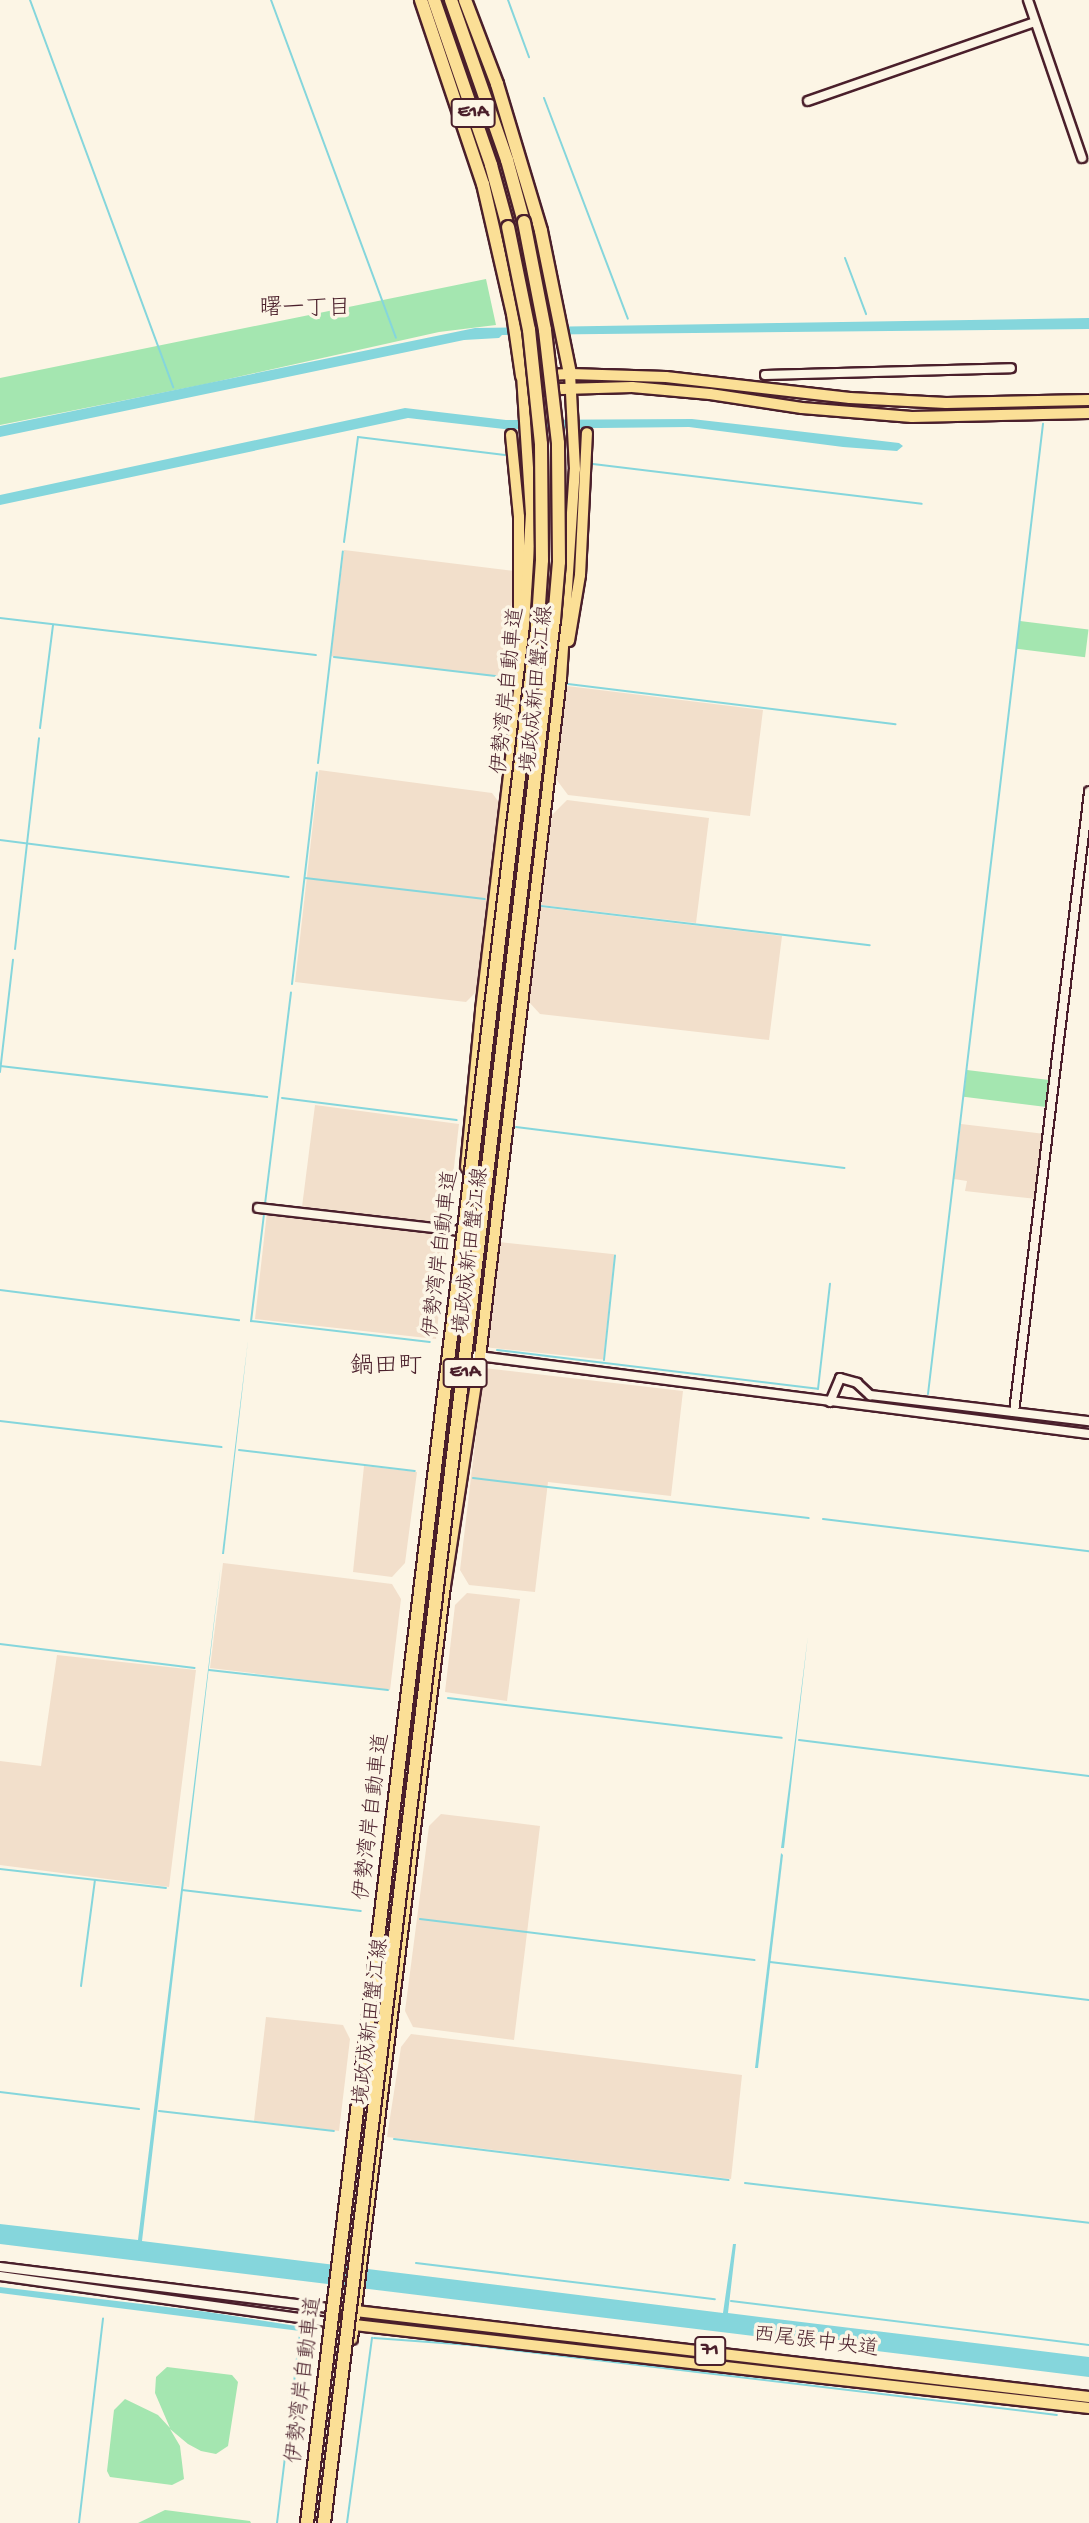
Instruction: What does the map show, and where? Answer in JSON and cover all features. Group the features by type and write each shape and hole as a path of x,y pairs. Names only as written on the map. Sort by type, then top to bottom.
{"highway":[{"path":"421,0 483,184 519,349 522,376"},
{"name":"伊勢湾岸自動車道","path":"305,2523 533,676 542,561 540,419 520,276 491,165 433,0"},
{"name":"伊勢湾岸自動車道","path":"326,2523 467,1358 548,676 559,562 556,419 536,274 507,160 451,0"},
{"path":"465,0 497,84 541,231 570,380"}],"main road":[{"name":"境政成新田蟹江線","path":"305,2523 389,1803 420,1583 447,1352 481,1010 521,673 531,514 522,376"},
{"path":"522,376 710,394 871,415 946,417 1089,414"},
{"path":"523,390 570,380 666,377 826,396 946,403 1089,400"},
{"name":"境政成新田蟹江線","path":"326,2523 356,2311 445,1586 480,1357 561,678 573,513 570,380"},
{"path":"561,678 580,575 587,433"},
{"path":"511,435 519,517 517,619 521,673"},
{"name":"西尾張中央道","path":"330,2308 1089,2397"},
{"name":"71","path":"328,2322 354,2326"},
{"name":"西尾張中央道","path":"354,2326 712,2363 1089,2408"}],"street":[{"path":"1028,0 1082,158"},
{"path":"808,101 1035,22"},
{"path":"765,375 1011,368"},
{"path":"1014,1412 1089,792"},
{"path":"258,1209 461,1231"},
{"path":"447,1352 1089,1434"},
{"path":"830,1402 840,1378 857,1383 870,1395 1089,1421"},
{"path":"0,2267 330,2308"},
{"path":"0,2276 328,2322"}],"shaded area":[{"path":"344,550 516,571 503,677 331,656"},
{"path":"567,686 763,710 750,816 568,795 556,779"},
{"path":"319,770 492,793 501,805 480,988 466,1002 295,982"},
{"path":"567,800 709,818 696,923 541,905 552,815"},
{"path":"539,907 782,936 769,1040 540,1014 529,1002"},
{"path":"315,1105 459,1124 448,1219 442,1224 302,1207"},
{"path":"961,1124 1045,1134 1037,1199 965,1191 967,1181 954,1179"},
{"path":"267,1212 443,1234 447,1241 436,1339 255,1319"},
{"path":"499,1242 614,1254 603,1360 488,1347"},
{"path":"484,1368 683,1391 671,1496 548,1482 535,1592 469,1585 460,1570"},
{"path":"364,1466 417,1472 405,1563 392,1577 353,1572"},
{"path":"223,1563 392,1584 401,1599 390,1690 210,1668"},
{"path":"467,1593 520,1599 507,1701 445,1692 455,1605"},
{"path":"57,1655 196,1670 169,1887 0,1865 0,1761 41,1766"},
{"path":"441,1814 540,1826 514,2040 413,2027 405,2011 429,1826"},
{"path":"266,2017 343,2025 350,2039 339,2131 254,2121"},
{"path":"411,2034 742,2075 731,2179 387,2137 401,2047"}],"green space":[{"path":"486,279 496,325 439,332 206,384 0,425 0,378"},
{"path":"1020,621 1088,629 1085,657 1017,649"},
{"path":"967,1070 1051,1080 1048,1107 964,1097"},
{"path":"167,2367 232,2375 238,2382 228,2446 216,2454 201,2451 170,2429 180,2446 184,2479 172,2485 110,2477 107,2471 114,2410 125,2399 158,2415 170,2428 155,2393 156,2377"},
{"path":"165,2510 250,2521 251,2523 138,2523"}],"water":[{"path":"1089,318 1089,329 502,335 499,338 464,340 0,437 0,426 475,328"},
{"path":"405,408 506,420 692,419 899,443 903,446 897,451 843,447 689,427 504,429 408,418 0,505 0,495"},
{"path":"248,1340 224,1554 222,1554"},
{"path":"221,1564 142,2241 723,2313 733,2244 736,2244 728,2313 1089,2357 1089,2377 0,2244 0,2224 138,2240"},
{"path":"808,1635 784,1848 781,1848 795,1740"},
{"path":"781,1853 783,1855 758,2068 755,2068"},
{"path":"0,2287 208,2312 309,2328 308,2332 0,2293"}],"waterway":[{"path":"30,0 173,387"},
{"path":"271,0 396,338"},
{"path":"508,0 529,57"},
{"path":"544,98 628,319"},
{"path":"845,258 866,314"},
{"path":"928,1394 1043,424"},
{"path":"344,542 358,437 505,455"},
{"path":"593,464 922,504"},
{"path":"318,763 343,551"},
{"path":"0,618 316,655"},
{"path":"40,728 53,625"},
{"path":"334,657 513,678"},
{"path":"568,684 896,724"},
{"path":"15,949 39,738"},
{"path":"292,984 317,772"},
{"path":"0,840 289,877"},
{"path":"305,878 485,899"},
{"path":"541,906 870,945"},
{"path":"0,1072 13,960"},
{"path":"265,1204 291,993"},
{"path":"0,1066 267,1097"},
{"path":"282,1098 457,1120"},
{"path":"516,1127 844,1168"},
{"path":"264,1214 251,1321 430,1342"},
{"path":"604,1360 615,1256"},
{"path":"497,1350 818,1389 830,1284"},
{"path":"0,1290 239,1320"},
{"path":"0,1421 221,1447"},
{"path":"239,1450 415,1471"},
{"path":"473,1478 809,1518"},
{"path":"823,1519 1089,1551"},
{"path":"0,1644 195,1668"},
{"path":"209,1670 388,1690"},
{"path":"448,1698 782,1738"},
{"path":"799,1740 1089,1776"},
{"path":"0,1869 166,1888"},
{"path":"81,1986 95,1880"},
{"path":"182,1890 361,1911"},
{"path":"420,1919 755,1960"},
{"path":"770,1962 1089,2000"},
{"path":"0,2092 139,2109"},
{"path":"159,2111 334,2131"},
{"path":"394,2139 728,2180"},
{"path":"745,2183 1089,2223"},
{"path":"416,2263 715,2299"},
{"path":"731,2301 1089,2345"},
{"path":"79,2523 103,2318"},
{"path":"277,2523 300,2334"},
{"path":"347,2523 372,2338"},
{"path":"374,2338 470,2345 1057,2415"}],"district":[{"name":"曙一丁目","path":"305,310"},
{"name":"鍋田町","path":"386,1368"}]}
